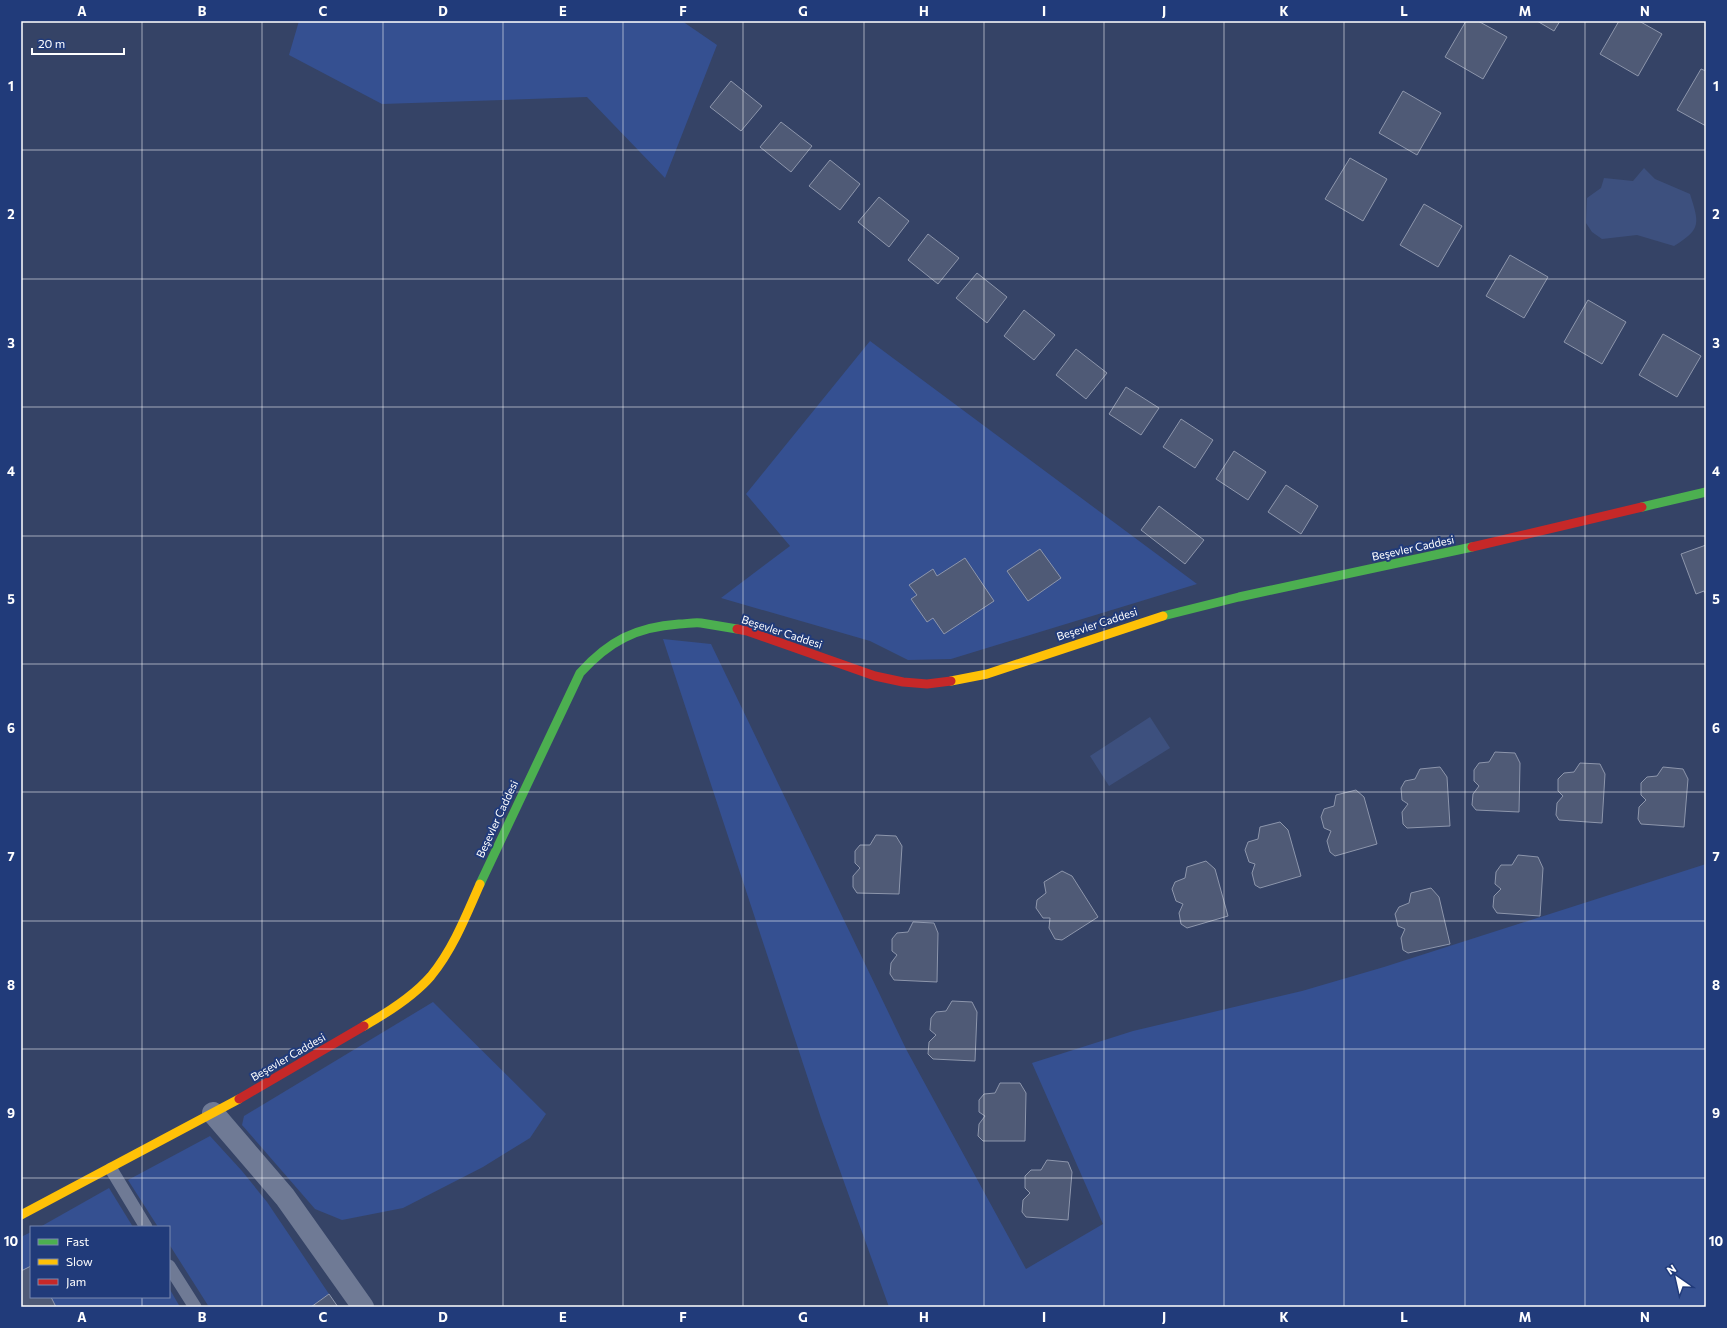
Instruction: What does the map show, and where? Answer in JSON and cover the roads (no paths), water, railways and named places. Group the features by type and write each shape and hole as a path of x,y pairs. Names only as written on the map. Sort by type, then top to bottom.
{"street":[{"name":"Beşevler Caddesi","path":"21,1215 111,1169 324,1051 370,1024 403,1001 430,977 451,947 580,673 595,656 613,643 640,630 668,624 706,624 747,631 874,676 903,682 927,684 955,681 987,674 1168,614 1239,597 1453,552 1706,492"},
{"path":"214,1113 285,1197 363,1307"}],"lane":[{"path":"111,1169 145,1226"},
{"path":"170,1268 195,1307"}]}
